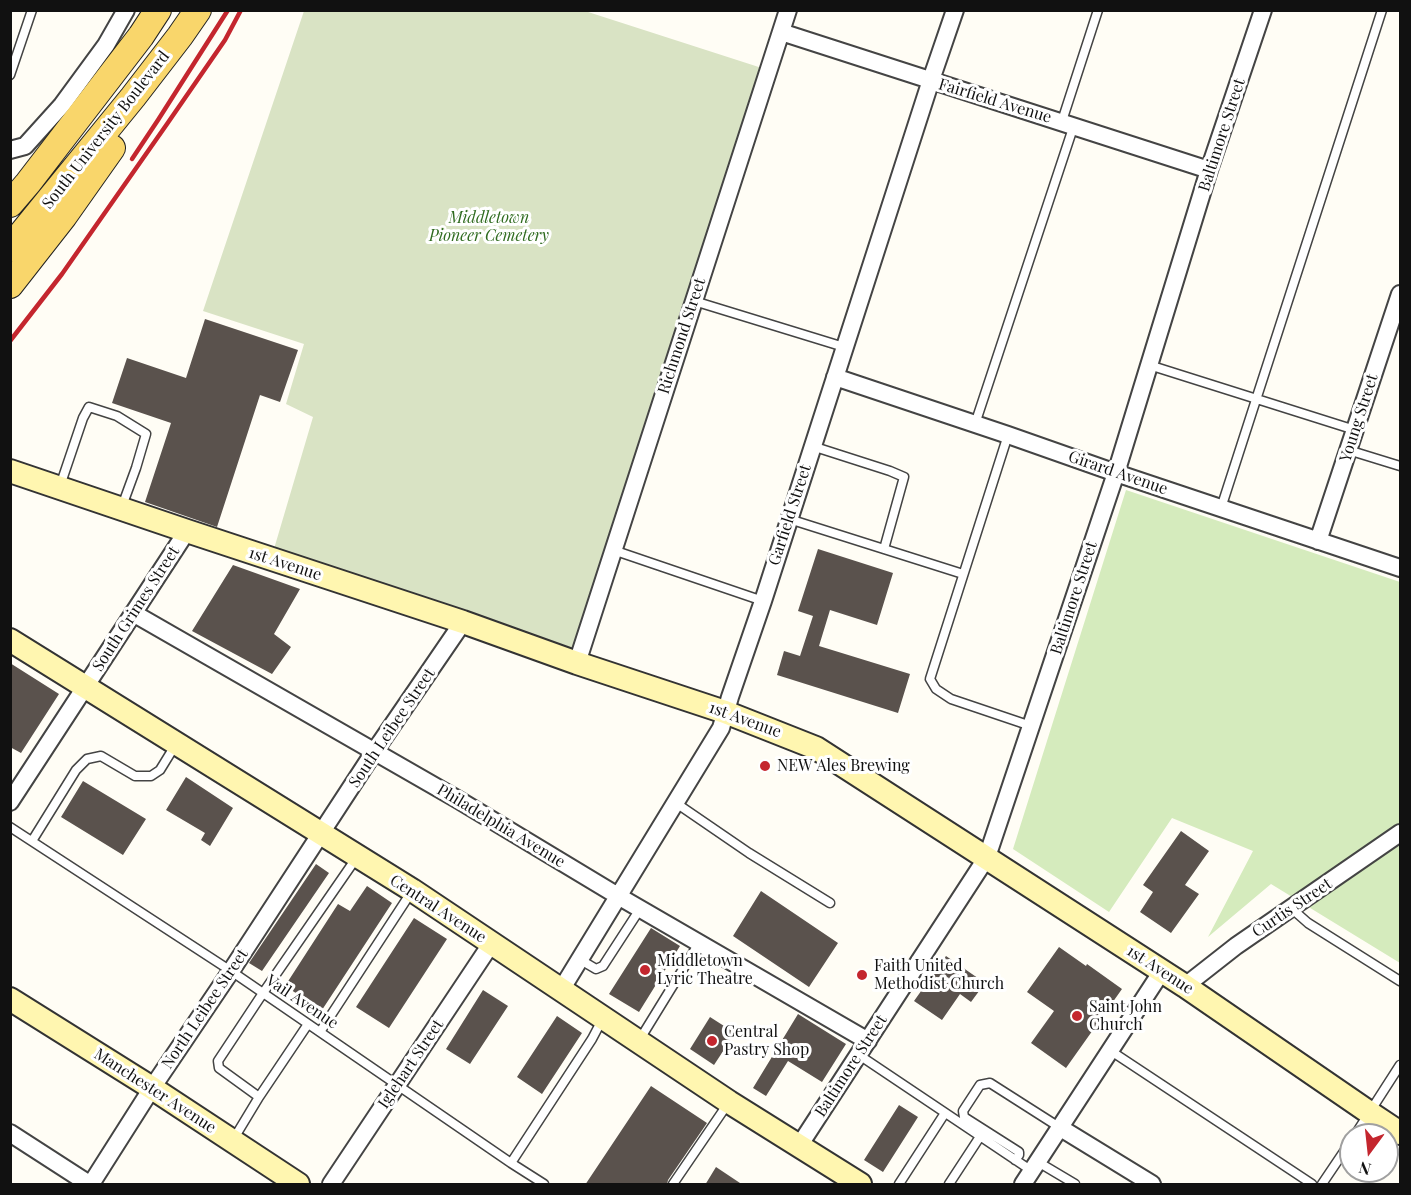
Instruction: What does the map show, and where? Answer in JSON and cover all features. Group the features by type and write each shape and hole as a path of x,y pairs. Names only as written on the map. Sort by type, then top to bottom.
{"main road":[{"name":"South University Boulevard","path":"10,204 141,36 158,10"},
{"name":"South University Boulevard","path":"10,248 84,158 198,10"},
{"path":"10,285 64,216 170,66 180,36"},
{"name":"1st Avenue","path":"10,471 725,712 816,748 1185,986 1401,1133"},
{"name":"Central Avenue","path":"10,640 412,890 729,1102 860,1185"},
{"name":"Manchester Avenue","path":"10,999 152,1088 298,1185"}],"street":[{"path":"10,150 25,146 62,105 106,45 126,10"},
{"name":"Richmond Street","path":"577,663 788,10"},
{"name":"Garfield Street","path":"561,990 721,728 955,10"},
{"name":"Baltimore Street","path":"799,1146 987,857 1116,473 1209,170 1263,10"},
{"name":"Fairfield Avenue","path":"781,32 1209,170"},
{"name":"Young Street","path":"1318,541 1401,294"},
{"name":"Girard Avenue","path":"835,377 1401,568"},
{"name":"South Grimes Street","path":"10,802 187,531"},
{"name":"Philadelphia Avenue","path":"133,613 457,799 699,943 863,1048"},
{"name":"South Leibee Street","path":"321,834 463,622"},
{"name":"Curtis Street","path":"1185,986 1236,946 1401,833"},
{"name":"North Leibee Street","path":"90,1185 321,834"},
{"name":"Iglehart Street","path":"331,1185 491,944"},
{"path":"1031,1172 1162,972"},
{"path":"1059,1127 1152,1185"},
{"path":"10,1133 90,1185"}],"lane":[{"path":"10,75 32,10"},
{"path":"975,424 1068,123 1098,10"},
{"path":"1221,507 1383,10"},
{"path":"694,301 844,347"},
{"path":"1149,365 1355,430"},
{"path":"60,488 88,407 117,416 147,434 121,509"},
{"path":"1008,435 930,679 936,689 951,699 1031,726"},
{"path":"812,446 904,477 884,549"},
{"path":"1348,450 1401,466"},
{"path":"789,519 963,574"},
{"path":"613,550 763,601"},
{"path":"32,842 76,770 87,759 101,756 135,776 151,776 160,770 177,744"},
{"path":"676,803 748,853 830,903"},
{"name":"Vail Avenue","path":"10,827 231,971 544,1185"},
{"path":"259,1097 219,1068 218,1062 262,993 357,856"},
{"path":"320,1032 412,890"},
{"path":"1291,908 1308,923 1401,981"},
{"path":"579,959 596,969 603,966 640,909"},
{"path":"638,1041 699,943"},
{"path":"511,1163 604,1017"},
{"path":"232,1141 308,1024"},
{"path":"863,1048 945,1113 982,1133"},
{"path":"1111,1051 1312,1185"},
{"path":"1363,1123 1401,1065"},
{"path":"1059,1127 990,1083 980,1085 963,1111 963,1117 1031,1172 1075,1185"},
{"path":"673,1185 729,1102"},
{"path":"899,1185 945,1113"},
{"path":"949,1185 982,1133"},
{"path":"1322,1185 1339,1160"}],"green space":[{"name":"Middletown Pioneer Cemetery","path":"304,11 585,11 768,70 577,663 271,559 313,417 286,404 304,344 203,311"},
{"path":"1126,490 1400,582 1400,963 1271,884 1208,937 1253,851 1172,818 1109,912 1013,849"}],"building":[{"path":"205,319 298,350 280,402 260,395 217,527 145,502 171,423 112,403 127,358 186,378"},
{"path":"818,549 893,573 877,625 830,610 819,646 910,674 898,713 777,675 784,651 800,656 813,616 798,611"},
{"path":"233,565 300,589 274,634 291,647 272,674 192,631"},
{"path":"10,663 59,694 21,753 10,747"},
{"path":"186,777 233,808 210,846 201,840 205,833 166,810"},
{"path":"83,781 146,819 123,855 61,817"},
{"path":"1181,831 1209,851 1185,885 1199,894 1171,933 1140,912 1153,892 1143,885"},
{"path":"316,864 329,873 262,971 249,963"},
{"path":"367,886 392,903 322,1010 285,986 338,904 350,911"},
{"path":"761,891 838,943 809,987 733,936"},
{"path":"414,918 447,939 389,1028 356,1007"},
{"name":"Middletown Lyric Theatre","path":"651,928 680,946 639,1012 609,994"},
{"name":"Saint John Church","path":"1059,947 1122,989 1066,1068 1031,1043 1054,1011 1027,992"},
{"path":"946,956 985,983 971,1002 960,994 942,1020 914,1001"},
{"path":"483,990 508,1006 470,1064 446,1049"},
{"path":"798,1014 846,1044 822,1082 788,1061 766,1096 753,1088"},
{"path":"557,1016 582,1033 542,1094 517,1077"},
{"name":"Central Pastry Shop","path":"710,1017 735,1033 714,1065 690,1049"},
{"path":"651,1086 707,1123 668,1180 667,1185 585,1185"},
{"path":"899,1105 918,1117 883,1172 864,1160"},
{"path":"716,1167 743,1185 705,1185"}],"railway":[{"path":"132,159 228,10"},
{"path":"10,341 62,274 167,124 225,40 241,10"}],"place":[{"name":"NEW Ales Brewing","path":"765,766"},
{"name":"Middletown Lyric Theatre","path":"645,970"},
{"name":"Faith United Methodist Church","path":"862,975"},
{"name":"Saint John Church","path":"1077,1016"},
{"name":"Central Pastry Shop","path":"712,1041"}]}
